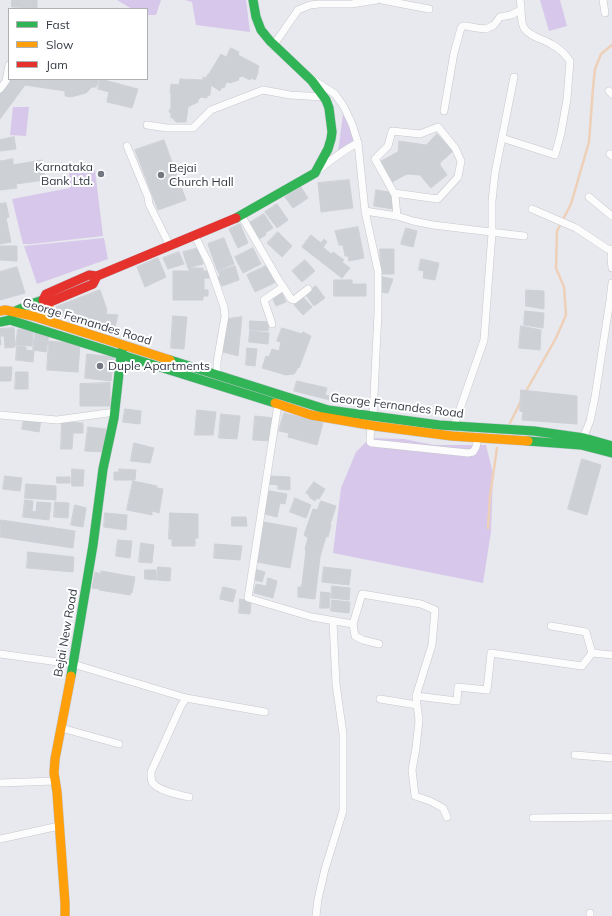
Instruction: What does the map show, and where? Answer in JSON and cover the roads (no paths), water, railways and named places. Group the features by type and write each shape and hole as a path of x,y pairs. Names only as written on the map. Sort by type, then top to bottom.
{"main road":[{"path":"3,322 14,312 31,304 46,301 93,284 97,276 195,236 241,215 315,173 329,147 332,133 329,106 309,77 273,46 266,38 258,25 253,0"},
{"path":"46,301 46,311 51,322"},
{"name":"George Fernandes Road","path":"0,311 5,310 33,316 328,410 439,425 534,431 582,442 612,454"},
{"name":"George Fernandes Road","path":"3,322 10,320 312,415 370,426 452,436 599,443 612,446"},
{"name":"Bejai New Road","path":"65,916 54,773 55,759 92,553 104,468 115,412 123,344"}],"street":[{"path":"273,46 298,10 310,5 351,4 377,0"},
{"path":"382,0 429,9"},
{"path":"502,138 555,154 561,133 567,99 570,61 559,49 530,34 524,28 520,0"},
{"path":"604,0 605,13"},
{"path":"444,111 454,53 461,28 466,26 486,29 494,25 500,17 511,15 521,10"},
{"path":"0,89 6,81 8,70"},
{"path":"309,77 335,94 344,107 352,124 358,143 365,211 378,271 378,312 373,416"},
{"path":"454,426 484,340 495,173 514,78"},
{"path":"147,125 167,128 193,128 211,110 263,90 290,95 323,97"},
{"path":"394,193 438,199 458,177 461,160 455,148 438,127 420,134 392,131 388,146 375,159 395,195 397,216"},
{"path":"315,173 335,156 358,143"},
{"path":"127,146 148,197 149,204 170,246"},
{"path":"589,197 612,216"},
{"path":"532,209 576,228 606,248 612,250 612,268"},
{"path":"365,211 397,216 434,225 524,236"},
{"path":"241,215 291,299 292,300 308,289"},
{"path":"195,236 209,264 225,312 217,362 217,375"},
{"path":"582,442 590,421 595,397 612,283"},
{"path":"272,324 264,300 283,287"},
{"path":"278,404 248,598 312,617 353,624"},
{"path":"0,415 57,420 115,412"},
{"path":"370,426 370,442 372,443 468,453 473,452 476,448 478,438"},
{"path":"379,644 363,640 355,636 353,624 362,594 421,604 435,610 432,645 416,696 419,720 412,770 415,796 430,801 443,808 448,817"},
{"path":"316,916 318,899 325,869 343,811 343,734 336,684 333,621"},
{"path":"552,626 586,632 592,653"},
{"path":"416,696 458,701 458,687 487,690 491,653 582,666 592,653"},
{"path":"592,653 612,655"},
{"path":"0,654 73,664 186,698 266,712"},
{"path":"186,698 151,772 151,777 152,782 160,788 189,797"},
{"path":"380,699 417,705"},
{"path":"61,728 119,744"},
{"path":"575,755 612,758"},
{"path":"0,783 55,781"},
{"path":"533,818 612,817"},
{"path":"0,839 59,826"}],"waterway":[{"path":"525,393 556,338 566,315 564,287 556,268 557,231 571,204 589,142 595,69 601,54 612,45"},
{"path":"510,423 521,401"},
{"path":"488,528 490,496 497,448"}],"place":[{"name":"Karnataka Bank Ltd.","path":"101,174"},
{"name":"Bejai Church Hall","path":"161,175"},
{"name":"Duple Apartments","path":"100,366"}]}
